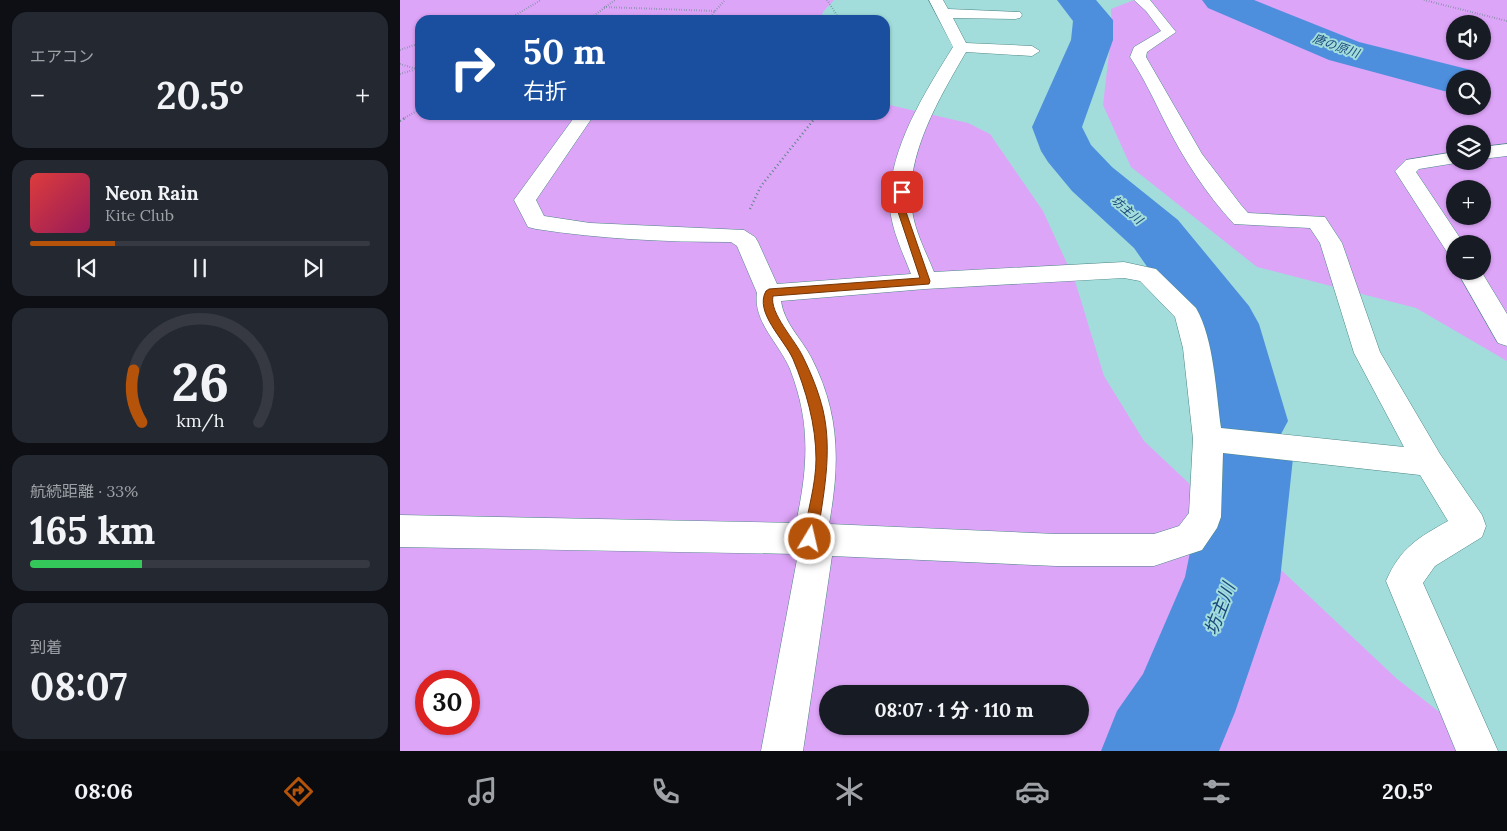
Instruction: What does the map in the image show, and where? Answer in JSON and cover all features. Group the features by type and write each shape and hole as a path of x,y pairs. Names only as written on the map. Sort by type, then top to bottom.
{"street":[{"path":"1141,0 1151,8 1169,32 1140,50 1138,57 1148,69 1179,131 1231,208 1242,219 1317,222 1331,243 1367,353 1429,463 1470,526 1423,554 1404,581 1477,751"},
{"path":"940,7 1015,15"},
{"path":"940,7 961,47"},
{"path":"961,47 1032,51"},
{"path":"926,281 901,209 905,158 943,76 961,47"},
{"path":"581,120 525,200 536,222 590,230 670,235 736,235 747,242 769,293 767,301 772,314 798,357 817,410 822,460 814,539 782,751"},
{"path":"1491,152 1507,150"},
{"path":"1446,159 1413,164 1405,171 1447,235"},
{"path":"400,531 814,539 1056,550 1154,550 1190,539 1204,517 1208,439 1196,348 1187,314 1148,275 1124,270 926,281 769,293"},
{"path":"1474,280 1507,336"},
{"path":"1208,439 1429,463"}],"path":[{"path":"515,15 540,0"},
{"path":"595,15 616,0"},
{"path":"712,15 725,0"},
{"path":"827,0 836,15"},
{"path":"1424,0 1507,21"},
{"path":"604,8 715,10"},
{"path":"400,50 415,45"},
{"path":"400,64 413,70"},
{"path":"400,74 413,70"},
{"path":"400,121 415,112"},
{"path":"736,235 761,186 814,120"}],"shaded area":[{"path":"400,0 834,0 822,15 415,15 415,120 890,120 890,105 968,123 990,134 1043,211 1075,281 1104,376 1144,441 1396,678 1489,751 400,751"},
{"path":"1134,0 1507,0 1507,361 1416,308 1257,267 1131,167 1103,105 1112,27 1111,9"}],"waterway":[{"name":"坊主川","path":"1076,0 1093,20 1092,40 1057,127 1067,151 1092,179 1156,234 1224,324 1248,421"},
{"name":"唐の原川","path":"1221,0 1344,51 1446,78"},
{"name":"坊主川","path":"1157,751 1181,712 1232,580 1251,458"}],"route":[{"path":"810,539 822,460 817,410 798,357 772,314 767,301 769,293 926,281 901,209 902,192"}]}
